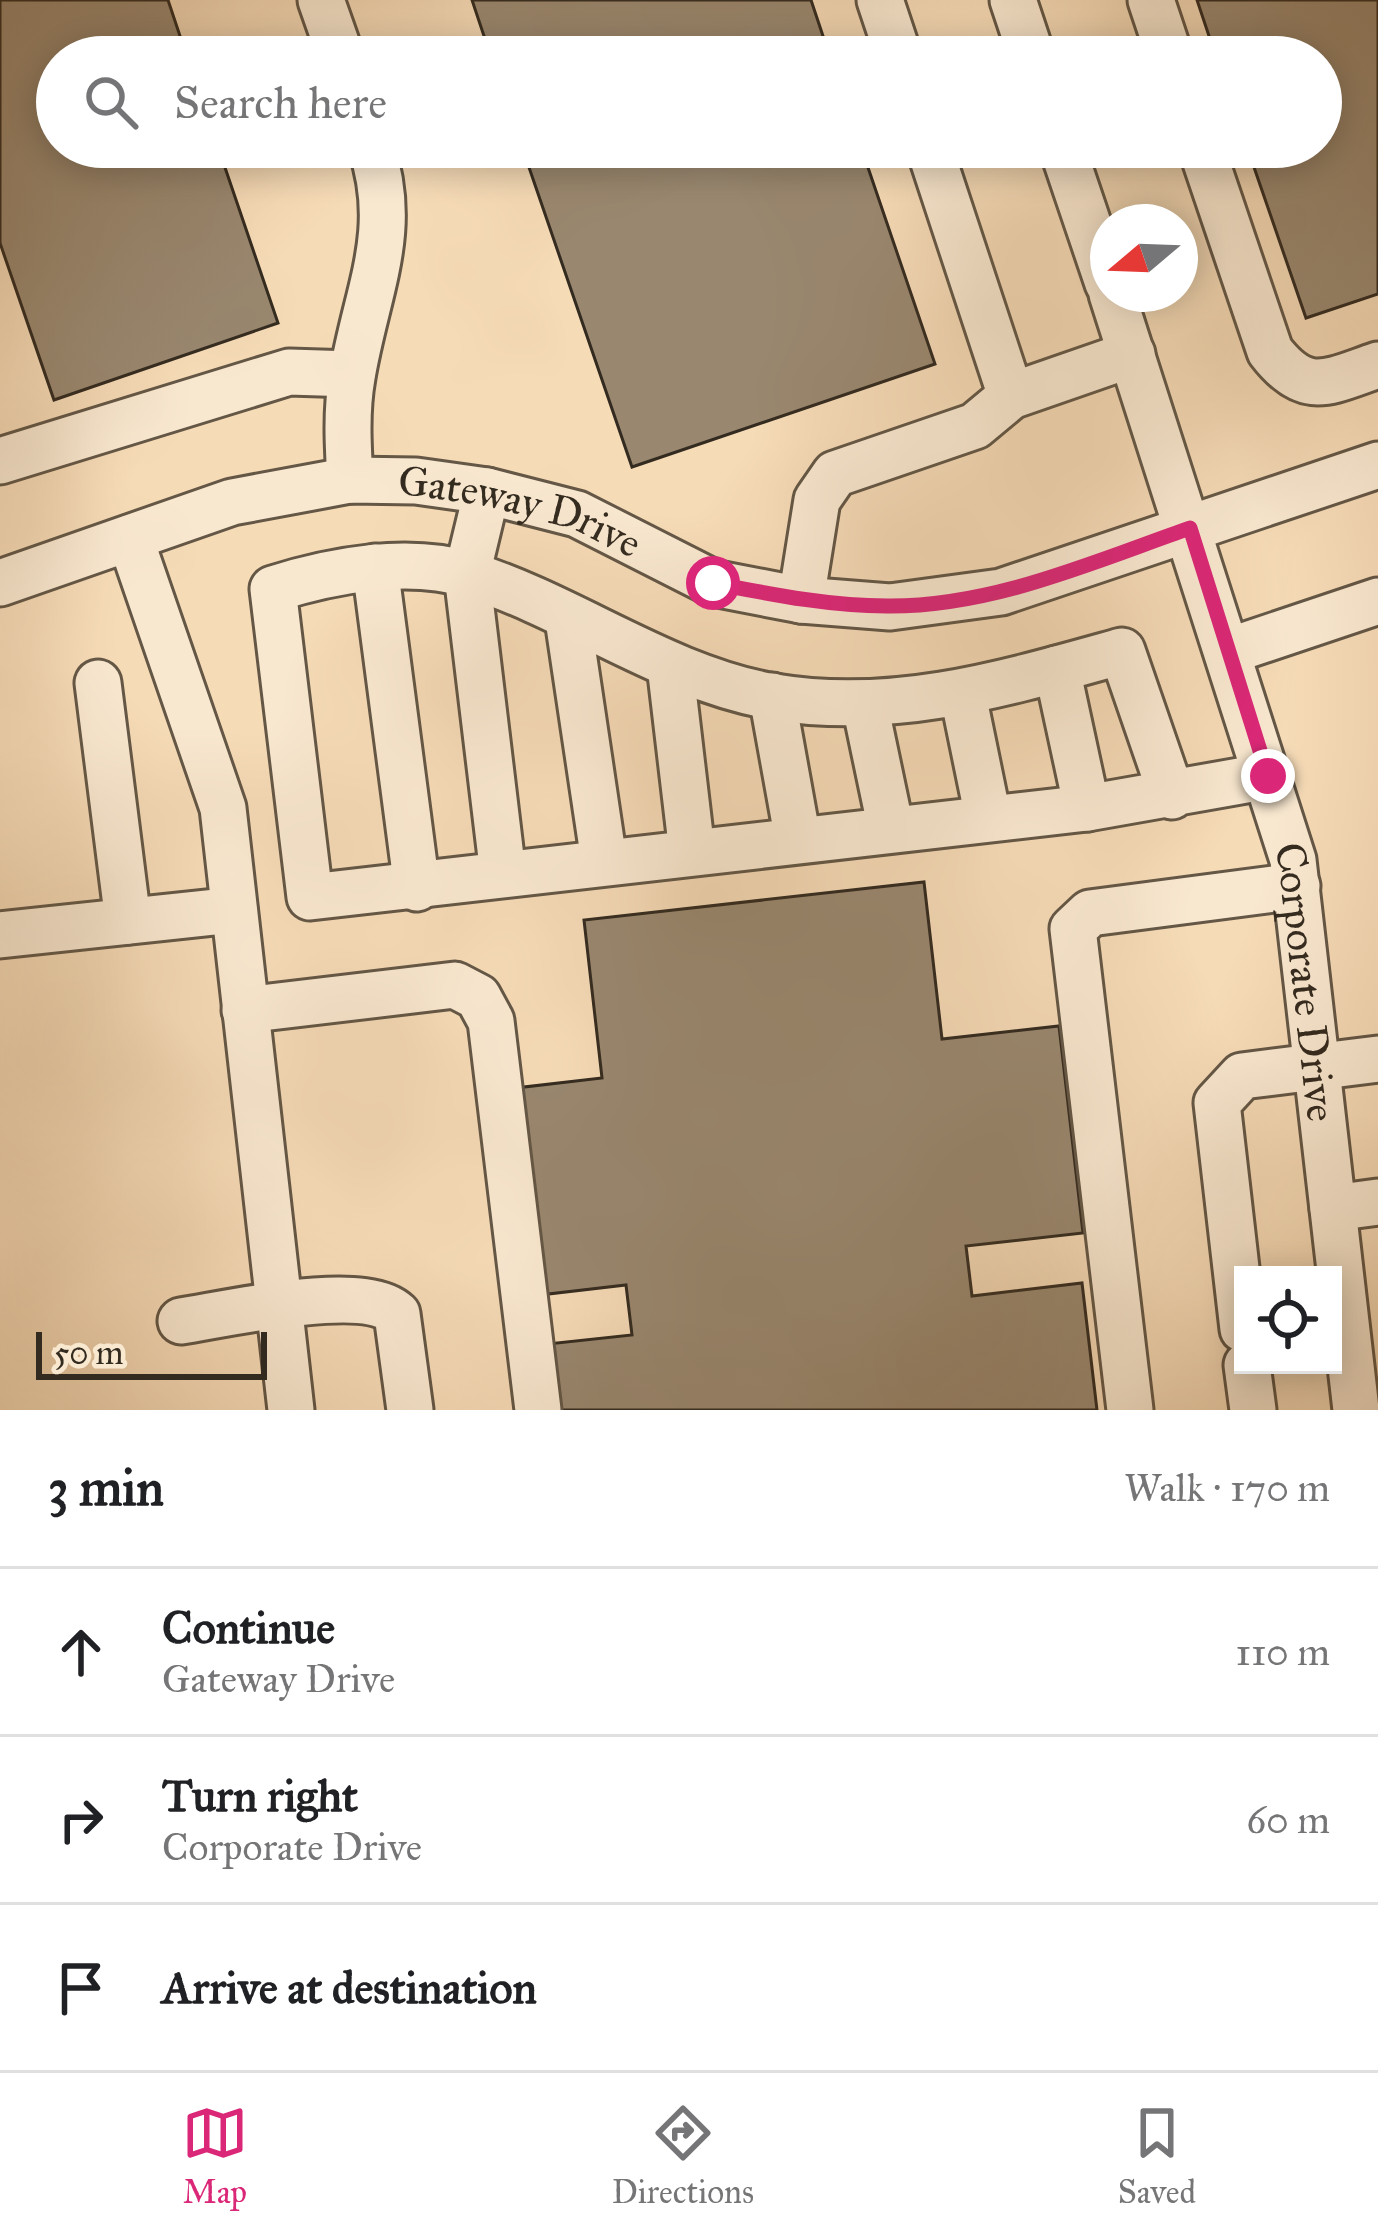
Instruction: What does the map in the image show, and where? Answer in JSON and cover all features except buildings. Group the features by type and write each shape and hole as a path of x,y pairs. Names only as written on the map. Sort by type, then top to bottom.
{"street":[{"path":"321,0 334,36"},
{"path":"880,0 892,36"},
{"path":"1012,0 1025,36"},
{"path":"1151,0 1161,36"},
{"path":"350,480 347,415 352,374 386,218 386,188 379,168"},
{"path":"936,168 1011,396"},
{"path":"1069,168 1090,230"},
{"path":"1208,168 1270,351 1290,377 1322,384 1378,365"},
{"name":"Corporate Drive","path":"1118,312 1268,776 1297,886 1333,1208 1363,1331 1356,1410"},
{"path":"800,600 817,500 835,474 975,426 1011,396 1132,354"},
{"path":"4,446 289,372 352,374"},
{"name":"Gateway Drive","path":"0,583 232,502 350,480 416,481 487,491 577,514 713,583 800,600 890,607 1001,592 1378,465"},
{"path":"487,491 467,574 503,874"},
{"path":"130,538 224,808 291,1410"},
{"path":"375,567 417,888"},
{"path":"1172,796 1122,651 963,694 865,705 772,697 670,664 467,574 375,567 319,574 273,589 310,898 1087,808 1172,796 1268,776"},
{"path":"1229,651 1378,601"},
{"path":"568,619 604,861"},
{"path":"670,664 692,852"},
{"path":"1057,669 1087,808"},
{"path":"98,683 128,921"},
{"path":"963,694 988,817"},
{"path":"772,697 798,840"},
{"path":"865,705 891,829"},
{"path":"1130,1410 1073,929 1090,913 1297,886"},
{"path":"0,935 234,910"},
{"path":"245,1010 455,985 478,998 491,1021 538,1410"},
{"path":"1236,1266 1217,1103 1242,1076 1378,1059"},
{"path":"1333,1208 1378,1202"},
{"path":"181,1321 335,1300 390,1307 398,1314 410,1410"},
{"path":"1248,1374 1253,1410"}],"route":[{"path":"713,583 800,600 890,607 1001,592 1190,528 1268,776"}]}
